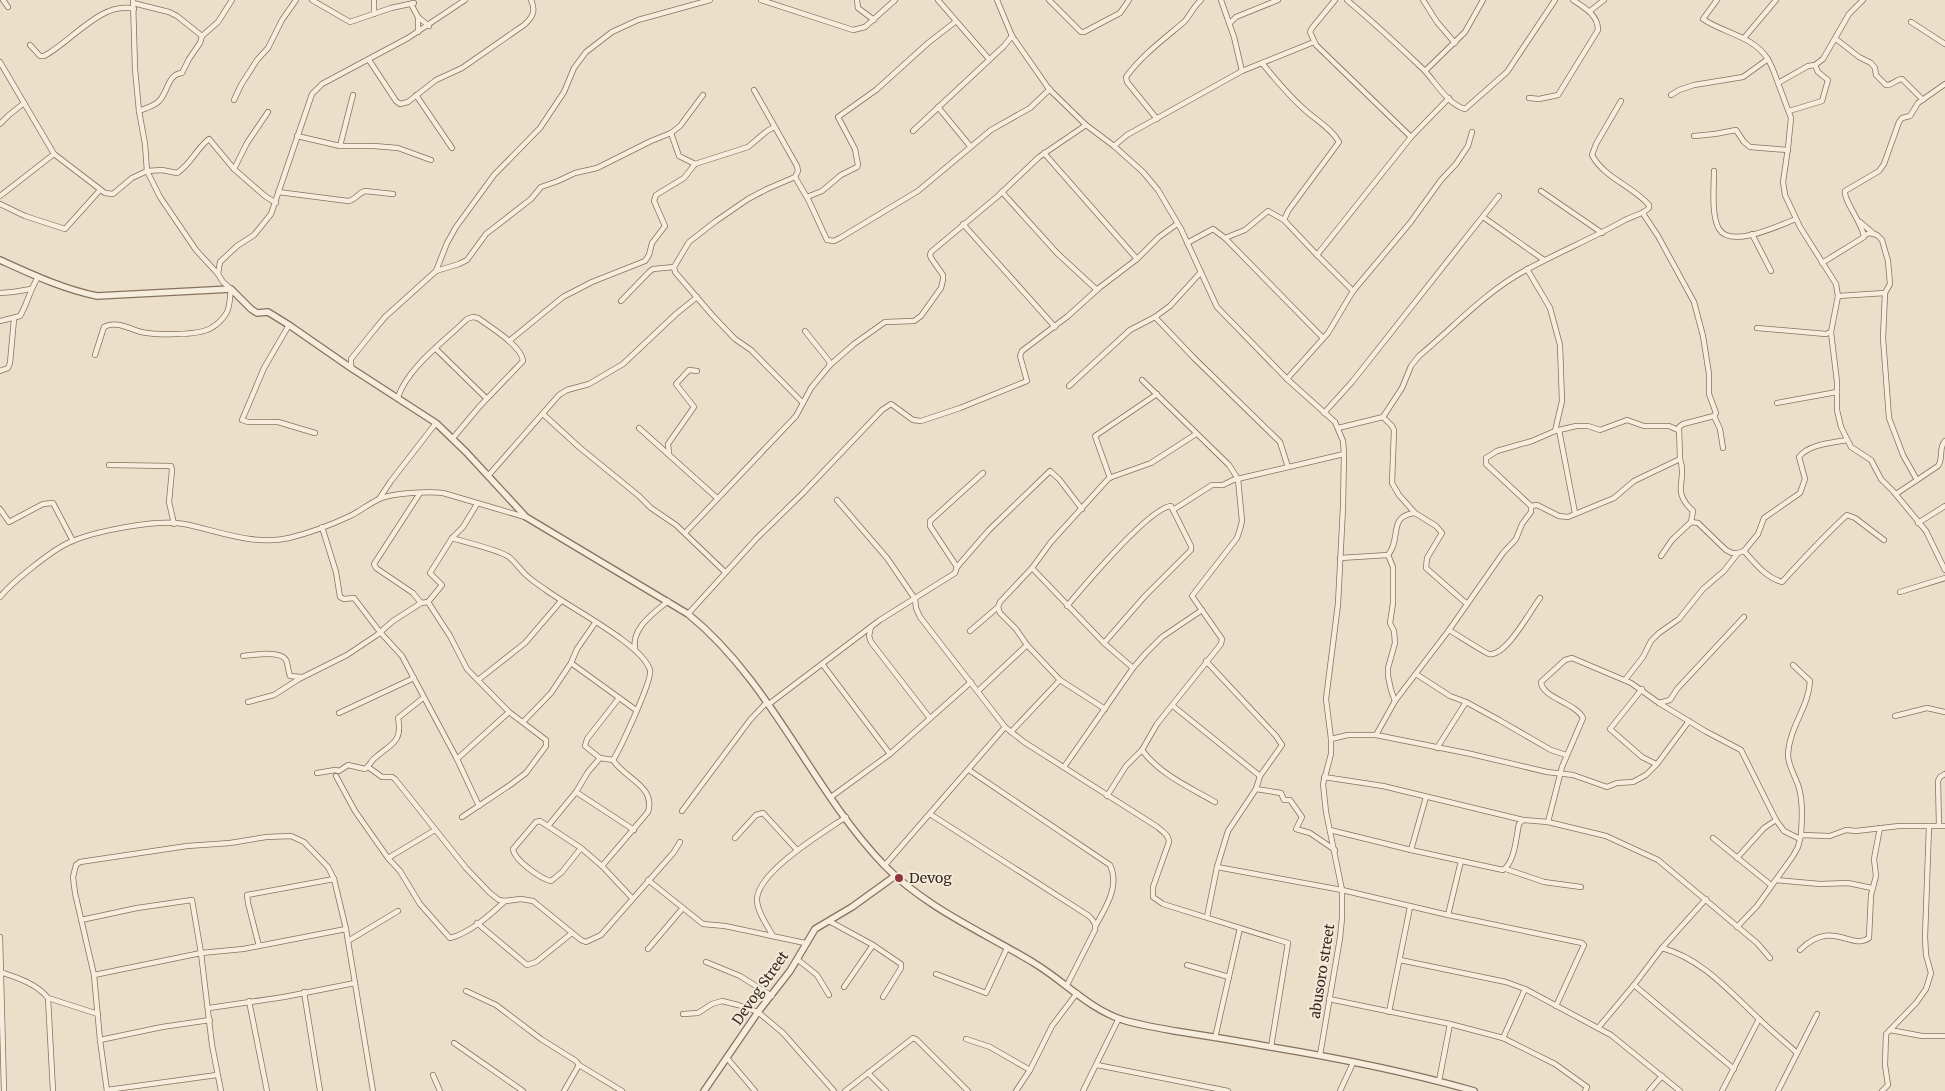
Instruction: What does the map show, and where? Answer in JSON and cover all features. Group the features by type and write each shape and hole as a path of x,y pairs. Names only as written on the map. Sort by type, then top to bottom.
{"street":[{"path":"3,0 8,7"},
{"path":"138,111 153,106 162,97 172,78 177,73 182,73 188,59 200,43 202,36 218,22 232,0"},
{"path":"234,100 241,85 257,60 268,48 282,20 296,0"},
{"path":"312,0 350,22 413,2 418,18 418,32"},
{"path":"374,0 374,14"},
{"path":"218,274 220,262 237,246 254,235 271,214 312,94 320,85 370,60 429,26 465,0"},
{"path":"370,60 396,101 400,104 436,80 462,68 524,25 532,16 534,9 531,0"},
{"path":"436,271 445,247 456,227 494,175 540,128 564,92 574,68 586,52 612,32 638,20 710,0"},
{"path":"760,0 853,30 860,30 874,20 895,0"},
{"path":"857,0 858,8 874,20"},
{"path":"938,0 990,59"},
{"path":"997,0 1012,36 1057,98 1086,125 1114,146 1143,172 1158,190 1188,243 1217,307 1338,428 1343,441 1344,454 1340,558 1338,604 1326,700 1331,738 1331,758 1324,778 1383,786 1523,820 1548,822 1592,832 1626,844 1658,860 1757,943 1770,958"},
{"path":"1048,0 1081,32 1120,13 1129,0"},
{"path":"1122,0 1125,6"},
{"path":"1157,119 1127,82 1126,77 1150,51 1186,19 1201,0"},
{"path":"1222,0 1242,71"},
{"path":"1334,0 1310,32 1314,42 1411,137"},
{"path":"1347,0 1391,38 1425,71 1449,98 1465,109 1507,72 1555,0"},
{"path":"1423,0 1437,22 1455,42"},
{"path":"1425,71 1455,42 1476,16 1483,0"},
{"path":"1529,98 1540,100 1554,97 1559,93 1598,30 1597,22 1590,11 1573,0"},
{"path":"1590,11 1604,0"},
{"path":"1717,0 1703,19 1744,38 1768,59 1789,111 1791,126 1783,185 1796,219 1836,284 1838,296 1831,332 1840,427 1854,450 1870,460 1881,479 1896,494 1928,534 1945,570"},
{"path":"1744,38 1776,0"},
{"path":"1778,83 1808,66 1815,65 1823,59 1849,14 1863,0"},
{"path":"1230,23 1236,17 1275,1"},
{"path":"30,45 40,56 44,56 78,29 108,9 133,4 169,12 202,36"},
{"path":"133,4 138,111 145,144 147,171 160,197 196,250 223,282 251,310 257,313 268,312 436,423 453,438 526,517"},
{"path":"418,18 429,26"},
{"path":"807,197 826,188 858,165 854,149 838,117 876,90 928,43 956,22"},
{"path":"1911,22 1945,44"},
{"path":"913,131 1004,46 1012,36"},
{"path":"1836,39 1859,57 1871,63 1876,75 1886,85 1902,79 1923,100"},
{"path":"1114,146 1127,135 1242,71 1314,42"},
{"path":"1671,95 1694,85 1743,77 1768,59"},
{"path":"0,62 54,154 105,193 113,194 132,178 147,171 177,172 189,163 209,139 234,169 276,203"},
{"path":"1262,62 1298,103 1331,132 1339,142 1288,211 1284,220"},
{"path":"1789,111 1819,104 1822,101 1828,80 1818,72 1815,65"},
{"path":"1865,235 1844,196 1844,190 1879,171 1884,164 1902,118 1910,116 1915,106 1945,84"},
{"path":"754,90 797,166 796,177 827,240 834,241 918,191 970,146 991,130 1030,108 1050,89"},
{"path":"340,146 354,95"},
{"path":"416,95 452,148"},
{"path":"351,368 351,359 385,317 436,271 467,260 486,234 531,199 541,187 575,173 597,168 651,140 671,133 680,126 703,95"},
{"path":"1317,255 1411,137 1449,98"},
{"path":"1338,428 1383,417 1402,388 1411,366 1498,286 1544,260 1644,212 1649,207 1648,203 1616,180 1595,160 1592,154 1621,101"},
{"path":"0,124 9,114 24,103"},
{"path":"938,107 970,146"},
{"path":"234,169 247,143 268,112"},
{"path":"685,533 796,416 816,381 830,365 854,344 886,322 914,321 921,316 941,288 943,280 943,275 930,254 1044,153 1086,125"},
{"path":"509,341 560,298 592,282 645,261 649,256 652,243 665,226 654,197 684,178 695,164 748,147 774,127"},
{"path":"1694,136 1736,130 1750,147 1788,150"},
{"path":"1287,379 1323,338 1353,291 1410,223 1441,180 1460,159 1468,146 1472,132"},
{"path":"671,133 680,156 684,160 695,164"},
{"path":"297,136 340,146 398,148 431,160"},
{"path":"1044,153 1137,259"},
{"path":"0,196 54,154"},
{"path":"1714,171 1714,206 1719,229 1722,233 1733,237 1752,234 1796,219"},
{"path":"796,177 760,192 716,221 689,242 674,267 675,272 735,339 751,350 803,403"},
{"path":"0,204 24,216 65,229 100,190"},
{"path":"278,192 348,201 365,191 393,194"},
{"path":"1541,191 1602,233"},
{"path":"1002,192 1057,253 1097,290"},
{"path":"1324,413 1352,382 1499,196"},
{"path":"1225,238 1245,230 1268,211 1284,220 1353,291"},
{"path":"1644,212 1690,294 1697,312 1709,374 1709,394 1716,413 1714,416 1720,429 1723,448"},
{"path":"1483,217 1544,260"},
{"path":"1857,219 1882,240 1888,261 1890,284 1885,294 1882,338 1889,418 1903,455 1917,480"},
{"path":"963,224 1055,327"},
{"path":"688,614 725,572 882,410 891,404 914,420 921,421 1023,384 1027,379 1020,354 1055,327 1177,224"},
{"path":"1188,243 1213,229 1225,238 1323,338"},
{"path":"1752,234 1771,271"},
{"path":"1822,263 1862,240 1865,235 1874,234"},
{"path":"0,260 38,277 97,296 231,289"},
{"path":"621,302 653,269 674,267"},
{"path":"1527,269 1550,308 1560,345 1562,402 1557,431 1575,513"},
{"path":"1070,386 1130,330 1155,317 1170,306 1201,272"},
{"path":"0,321 20,316 31,288 38,277"},
{"path":"0,293 31,288"},
{"path":"95,355 104,327 108,324 158,334 194,333 212,328 226,314 231,289"},
{"path":"1838,296 1885,294"},
{"path":"488,476 559,395 567,390 589,384 623,364 697,297"},
{"path":"1155,317 1280,442 1288,467"},
{"path":"398,397 402,384 468,319 478,318 509,341 523,357 523,361 486,398 453,438"},
{"path":"0,371 8,368 10,363 14,319"},
{"path":"289,325 264,368 242,420 248,422 278,422 314,433"},
{"path":"1757,328 1826,334 1831,332"},
{"path":"805,331 829,361 830,365"},
{"path":"436,349 486,398"},
{"path":"669,454 668,444 694,407 676,384 689,370 697,371"},
{"path":"1107,796 1126,766 1142,750 1157,724 1222,641 1192,596 1237,538 1242,522 1238,479 1225,460 1142,380"},
{"path":"1777,403 1837,392"},
{"path":"1110,478 1095,436 1157,394"},
{"path":"543,414 651,508 685,533 725,572"},
{"path":"1661,556 1672,540 1691,522 1693,511 1684,502 1680,494 1682,471 1678,430 1683,424 1714,416"},
{"path":"1383,417 1394,430 1392,483 1415,513 1436,526 1442,533 1428,558 1426,568 1467,604"},
{"path":"1678,430 1669,426 1644,426 1628,420 1600,430 1588,426 1576,426 1557,431 1532,442 1497,450 1485,461 1488,467 1531,506 1542,507 1559,516 1568,517 1614,498 1634,481 1680,459"},
{"path":"379,499 390,481 436,423"},
{"path":"639,428 717,498"},
{"path":"970,631 998,608 1000,602 1032,568 1050,542 1110,478 1151,463 1196,434"},
{"path":"1691,522 1698,524 1726,550 1732,553 1744,551 1758,534 1764,518 1800,492 1805,478 1799,457 1801,454 1818,445 1847,440"},
{"path":"1896,494 1938,466 1941,448 1945,441"},
{"path":"1173,510 1212,486 1223,485 1238,479 1344,454"},
{"path":"109,465 171,466 169,502 174,524"},
{"path":"682,811 750,720 768,703 823,665 871,628 954,573 989,530 1050,471 1059,479 1082,509"},
{"path":"957,567 930,526 930,521 983,473"},
{"path":"0,597 30,569 67,544 132,526 182,524 252,540 289,538 351,516 379,499 420,493 443,492 477,504 526,517 688,614 726,650 768,703 831,797 869,849 896,876 938,908 1067,985 1092,1005 1119,1018 1215,1038 1320,1055 1439,1081 1474,1091"},
{"path":"420,493 374,564 376,568 412,593 421,603"},
{"path":"837,500 887,558 915,599 920,617 1005,727 1024,742 1156,826 1169,838 1153,887 1153,897 1163,904 1286,941 1288,944 1271,1046"},
{"path":"0,509 9,522 43,504 54,503 73,541"},
{"path":"248,702 274,694 347,655 393,621 421,603 428,602 442,585 430,573 452,538 463,527 477,504"},
{"path":"1067,606 1105,561 1133,534 1167,506 1170,506 1192,547 1191,550 1145,596 1104,643"},
{"path":"1376,735 1396,701 1503,553 1516,539 1522,524 1531,512 1531,506"},
{"path":"1918,523 1945,506"},
{"path":"1340,558 1388,555 1395,542 1398,521 1406,514 1415,513"},
{"path":"1744,551 1755,564 1770,576 1782,582 1807,553 1814,549 1847,515 1855,518 1884,540"},
{"path":"322,527 336,572 340,598 354,598 380,632 402,656 457,758 478,806"},
{"path":"452,538 508,556 526,574 561,601 635,649 651,671 646,690 620,750 613,760"},
{"path":"1625,680 1643,656 1651,641 1684,615 1703,589 1724,572 1738,553"},
{"path":"1388,555 1392,567 1393,603 1390,623 1394,631 1395,643 1388,668 1388,676 1389,686 1396,701"},
{"path":"1032,568 1104,643 1133,668"},
{"path":"1900,592 1945,578"},
{"path":"1449,630 1485,653 1495,654 1502,651 1509,644 1540,598"},
{"path":"478,680 525,643 561,601"},
{"path":"428,602 468,669 508,712 546,740 546,746 526,773 510,786 462,817"},
{"path":"635,649 634,644 639,630 646,620 668,602"},
{"path":"998,608 1000,613 1016,629 1027,645 1060,680 1105,709"},
{"path":"1064,767 1133,668 1162,637 1202,610"},
{"path":"1659,703 1670,700 1677,689 1744,617"},
{"path":"523,722 551,693 595,623"},
{"path":"871,628 869,636 871,642 929,717"},
{"path":"978,691 1027,645"},
{"path":"243,656 270,654 282,656 287,661 290,676 304,677"},
{"path":"1548,822 1566,754 1583,718 1582,715 1548,692 1541,685 1543,680 1565,660 1572,658 1642,689 1659,703 1741,750 1776,820 1784,831 1801,837 1830,836 1846,830 1945,826"},
{"path":"1206,661 1282,743 1282,746 1260,776 1256,789 1228,831 1217,867 1208,918"},
{"path":"571,663 636,710"},
{"path":"1737,927 1758,906 1796,850 1801,837 1802,800 1788,757 1790,738 1805,703 1810,681 1793,664"},
{"path":"823,665 890,754"},
{"path":"1416,674 1450,696 1466,702 1551,750 1566,754"},
{"path":"339,713 414,678"},
{"path":"1011,732 1060,680"},
{"path":"831,797 890,754 929,717 971,682"},
{"path":"1642,689 1610,729 1642,757 1656,764"},
{"path":"317,773 339,771 348,765 365,769 368,767 374,758 394,744 400,726 398,718 423,698"},
{"path":"602,866 648,812 650,801 647,793 618,768 613,760 600,758 585,746 587,738 619,698"},
{"path":"1438,748 1466,702"},
{"path":"1173,706 1260,776"},
{"path":"1895,716 1927,708 1945,712"},
{"path":"457,758 508,712"},
{"path":"1331,738 1348,735 1376,735 1471,754 1547,772 1560,772 1607,787 1617,783 1633,782 1646,775 1689,721"},
{"path":"885,865 1005,727"},
{"path":"1142,750 1156,765 1215,802"},
{"path":"548,826 576,792 588,772 600,758"},
{"path":"368,767 382,777 396,779 466,868 499,900 520,899 533,901 586,942 597,938 674,852 680,842"},
{"path":"968,770 1110,865 1113,870 1110,899 1067,985"},
{"path":"1939,826 1938,781 1945,774"},
{"path":"336,776 355,811 388,858 400,871 420,904 450,938 458,936 486,920 505,901"},
{"name":"abusoro street","path":"1320,1055 1341,932 1342,890 1326,806 1324,778"},
{"path":"1256,789 1281,793 1284,800 1290,800 1301,814 1302,817 1296,830 1310,833 1335,850"},
{"path":"576,792 634,830"},
{"path":"1412,850 1426,797"},
{"path":"735,838 756,815 763,813 797,850"},
{"path":"930,814 1089,916 1096,925"},
{"path":"773,936 758,910 760,886 770,874 797,850 846,817"},
{"path":"1506,869 1512,856 1519,824 1523,820"},
{"path":"1737,858 1764,828 1776,820"},
{"path":"582,848 555,879 547,880 536,874 516,857 513,849 536,822 540,821 582,848 632,898"},
{"path":"1882,1091 1888,1085 1885,1065 1886,1034 1916,1004 1926,989 1931,973 1926,955 1925,937 1929,826"},
{"path":"1800,950 1810,941 1828,934 1860,941 1868,940 1870,935 1872,888 1876,876 1874,859 1880,828"},
{"path":"388,858 435,830"},
{"path":"1330,830 1501,870 1506,869 1544,882 1581,887"},
{"path":"217,1075 107,1091 94,975 73,877 74,867 80,862 187,846 230,843 266,837 291,836 312,848 328,867 334,879 346,929 373,1091"},
{"path":"1713,838 1771,885"},
{"path":"1448,916 1461,861"},
{"path":"1217,867 1342,890 1448,916 1583,943 1584,945 1556,1006"},
{"name":"Devog Street","path":"704,1091 758,1012 790,971 815,929 852,907 896,876"},
{"path":"259,946 247,895 334,879"},
{"path":"648,880 702,924 725,926 805,943"},
{"path":"1776,880 1816,884 1848,883 1872,888"},
{"path":"1598,1028 1662,948 1706,899"},
{"path":"81,920 137,908 191,900 194,904 220,1091"},
{"path":"1389,1012 1410,907"},
{"path":"648,948 682,909"},
{"path":"348,941 398,911"},
{"path":"829,921 873,945 901,964 902,967 883,997"},
{"path":"478,923 527,965 536,962 572,933"},
{"path":"1215,1038 1240,928"},
{"path":"94,975 346,929"},
{"path":"0,937 2,973 1,1059 4,1091"},
{"path":"844,987 873,945"},
{"path":"936,974 986,993 1007,948"},
{"path":"1662,948 1684,956 1711,974 1797,1052"},
{"path":"797,959 817,975 829,996"},
{"path":"1400,960 1506,982 1526,989 1616,1038 1680,1091"},
{"path":"706,962 740,976 772,996"},
{"path":"1187,965 1229,977"},
{"path":"2,973 30,984 43,992 48,998 98,1014"},
{"path":"208,1008 284,997 355,983"},
{"path":"1634,985 1734,1069"},
{"path":"1504,1038 1526,989"},
{"path":"304,992 320,1091"},
{"path":"466,992 496,1005 579,1065 622,1091"},
{"path":"1016,1091 1030,1070 1052,1026 1077,993"},
{"path":"48,998 53,1091"},
{"path":"1329,999 1450,1024 1504,1038 1555,1064 1586,1089 1593,1091"},
{"path":"249,1001 267,1091"},
{"path":"683,1014 698,1013 717,1001 738,1004 758,1012 783,1033 834,1091"},
{"path":"1778,1091 1817,1014"},
{"path":"1083,1091 1119,1018"},
{"path":"1722,1091 1759,1019"},
{"path":"100,1040 162,1027 210,1020"},
{"path":"1439,1081 1450,1024"},
{"path":"1890,1030 1922,1036 1945,1036"},
{"path":"846,1091 913,1038 968,1091"},
{"path":"966,1039 990,1047 1030,1070"},
{"path":"454,1043 523,1091"},
{"path":"727,1058 755,1091"},
{"path":"1340,1091 1353,1063"},
{"path":"564,1091 579,1065"},
{"path":"1097,1065 1228,1091"},
{"path":"868,1073 886,1091"},
{"path":"433,1075 440,1091"},
{"path":"1649,1091 1662,1076"}],"place":[{"name":"Devog","path":"899,878"}]}
